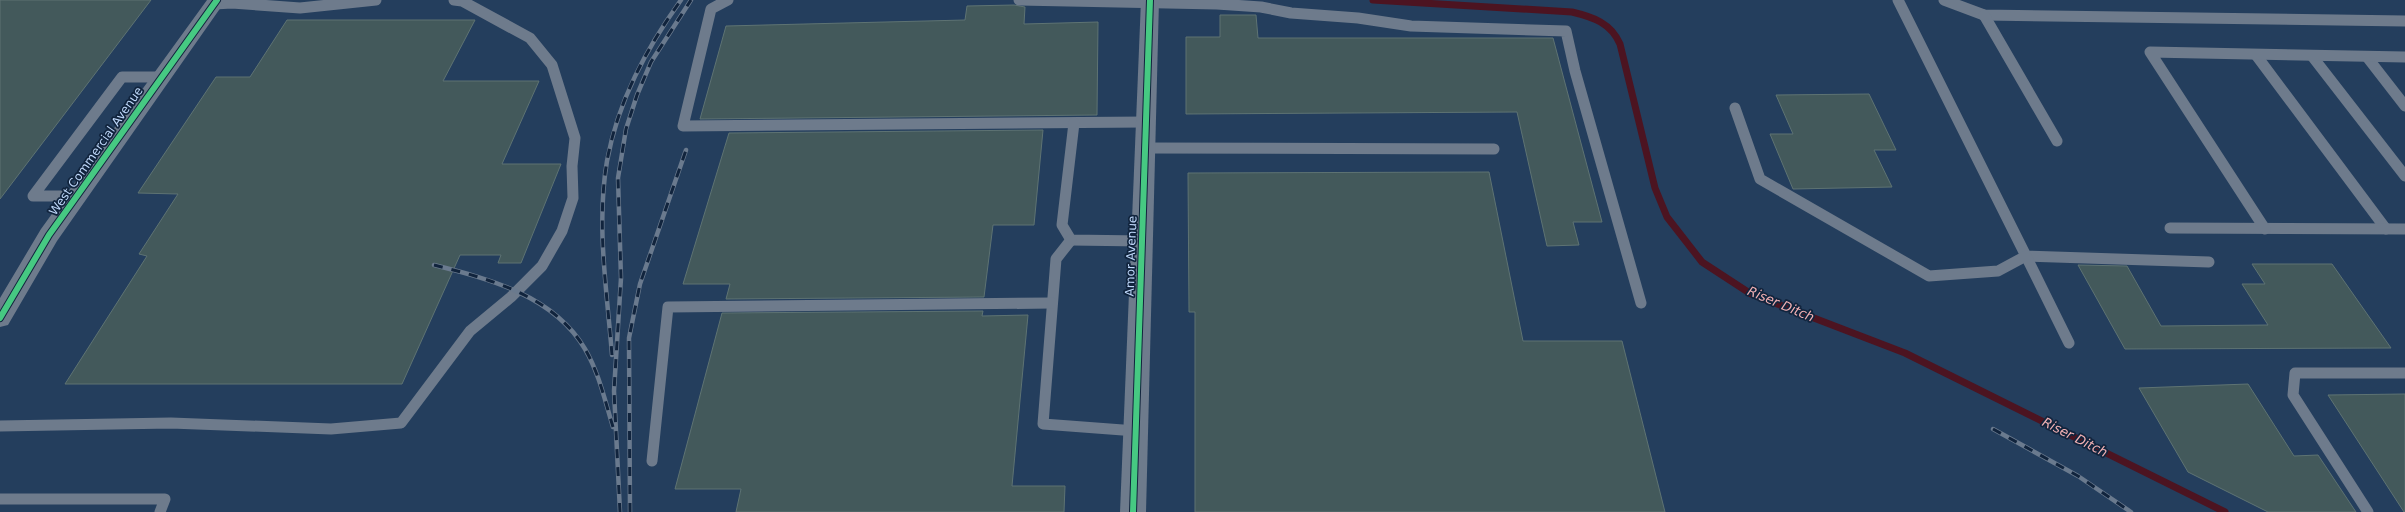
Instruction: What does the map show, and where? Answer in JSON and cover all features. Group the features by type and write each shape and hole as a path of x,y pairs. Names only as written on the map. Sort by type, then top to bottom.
{"street":[{"name":"West Commercial Avenue","path":"0,318 49,235 215,2"},
{"name":"Amor Avenue","path":"1133,512 1150,2"}],"lane":[{"path":"215,2 300,8 376,0"},
{"path":"0,426 171,423 331,429 401,423 470,331 511,297 542,266 562,231 573,198 572,166 575,138 552,64 530,38 462,1 454,0"},
{"path":"728,0 711,9 683,126 1146,122"},
{"path":"1019,0 1150,2 1261,7 1291,14 1358,18 1410,26 1566,31 1575,71 1641,303"},
{"path":"1898,0 2069,342"},
{"path":"1944,0 1984,15 2405,20"},
{"path":"1984,15 2057,141"},
{"path":"2266,229 2150,52 2405,57"},
{"path":"2256,54 2386,229"},
{"path":"2312,56 2405,176"},
{"path":"2367,57 2405,106"},
{"path":"77,196 33,196 122,78 162,77"},
{"path":"1735,108 1760,179 1929,276 1998,271 2026,256 2209,262"},
{"path":"1071,240 1062,225 1074,123"},
{"path":"1145,148 1494,149"},
{"path":"2170,228 2405,229"},
{"path":"1071,240 1142,241"},
{"path":"1071,240 1056,259 1043,424 1136,431"},
{"path":"652,461 668,307 1052,304"},
{"path":"2368,512 2293,395 2295,373 2405,373"},
{"path":"0,499 165,499 160,512"}],"building":[{"path":"0,0 151,0 0,199"},
{"path":"1014,5 1025,7 1024,24 1098,22 1097,115 700,119 726,26 965,20 967,6"},
{"path":"1220,15 1256,15 1258,38 1553,38 1602,222 1573,222 1579,245 1547,246 1517,112 1186,114 1186,37 1220,37"},
{"path":"287,20 475,20 443,81 539,81 502,164 561,164 521,263 498,263 501,255 460,255 402,384 65,384 147,256 139,254 178,194 138,193 216,77 250,77"},
{"path":"1869,94 1896,150 1874,150 1892,187 1793,189 1770,134 1793,134 1776,95"},
{"path":"1043,130 1034,225 993,225 984,297 726,299 730,284 683,284 729,133"},
{"path":"1489,172 1523,341 1622,341 1665,512 1195,512 1195,312 1189,312 1188,173"},
{"path":"2252,264 2332,264 2391,348 2125,349 2078,265 2127,266 2161,326 2268,325 2242,284 2265,284"},
{"path":"983,311 982,316 1028,315 1012,486 1065,486 1064,512 736,512 741,489 675,489 722,313"},
{"path":"2248,384 2294,456 2318,455 2356,512 2268,512 2188,472 2139,388"},
{"path":"2405,394 2405,512 2404,512 2328,395"}],"waterway":[{"name":"Riser Ditch","path":"1373,0 1572,12 1587,16 1600,22 1612,31 1620,44 1655,188 1667,217 1702,262 1751,294 1905,353 2225,512"}],"railway":[{"path":"612,355 602,234 602,209 607,161 618,117 635,76 656,37 681,0"},
{"path":"620,512 614,391 621,278 618,178 626,129 637,95 651,62 691,0"},
{"path":"630,512 629,338 640,284 686,150"},
{"path":"434,265 477,277 519,292 556,315 572,331 590,358 601,387 613,427"},
{"path":"1993,429 2078,476 2131,512"}],"cycle path":[{"path":"0,318 49,235 217,0"},
{"path":"1133,512 1150,0"}]}
